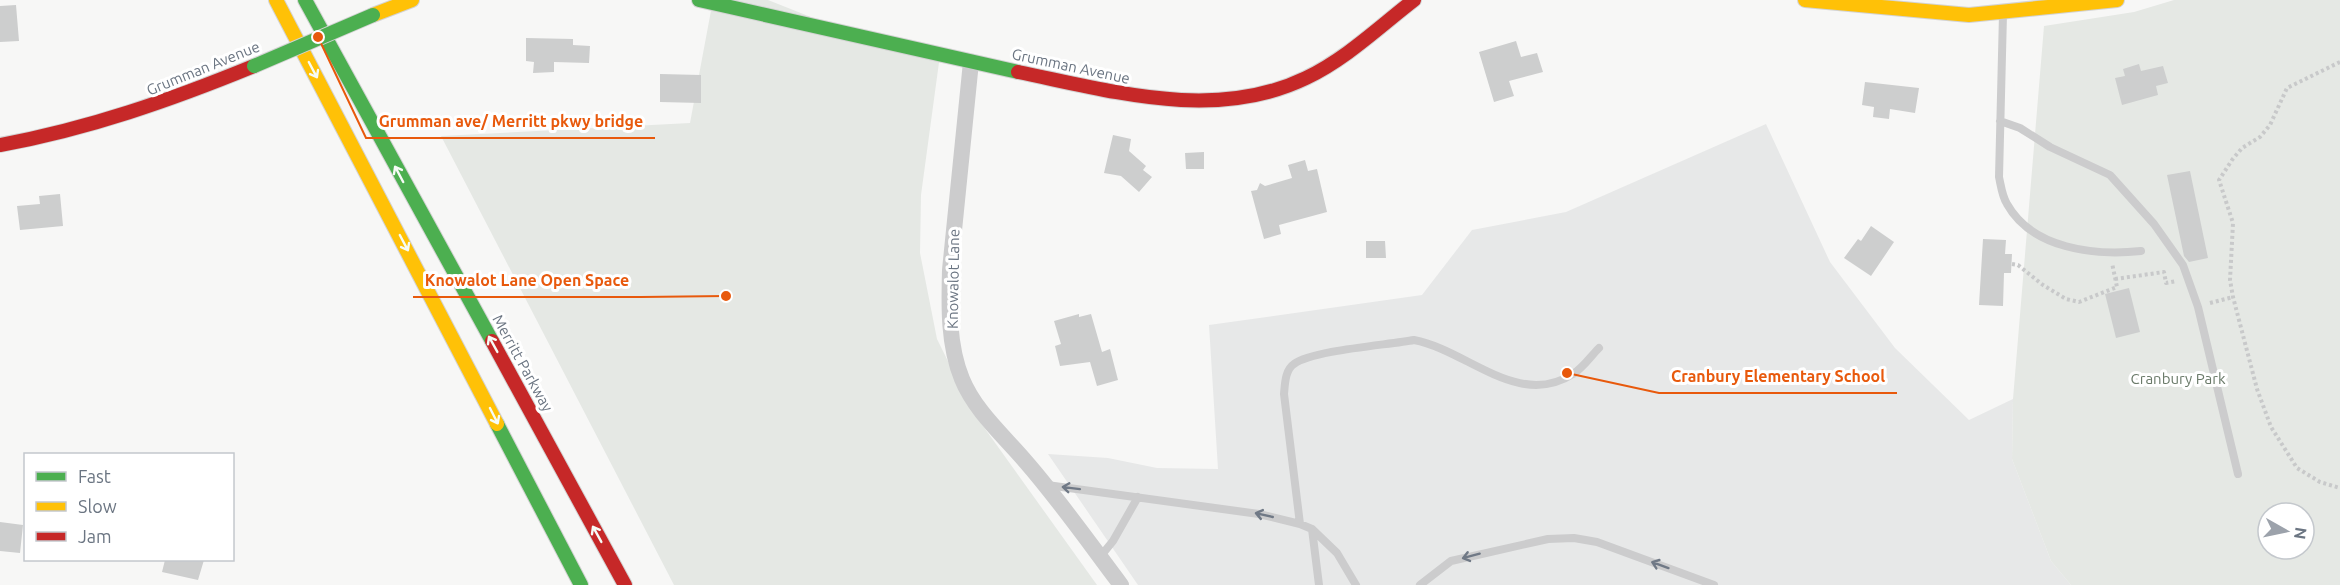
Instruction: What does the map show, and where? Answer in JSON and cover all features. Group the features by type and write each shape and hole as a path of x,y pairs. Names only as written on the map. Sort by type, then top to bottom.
{"main road":[{"path":"276,0 581,585"},
{"name":"Merritt Parkway","path":"305,0 625,585"},
{"name":"Grumman Avenue","path":"0,145 26,141 160,104 412,0"},
{"name":"Grumman Avenue","path":"699,0 769,7 971,62 1146,99 1174,102 1238,98 1293,85 1331,63 1414,0"},
{"path":"1805,0 1936,14 2003,13 2116,0"}],"street":[{"name":"Knowalot Lane","path":"971,62 950,270 949,303 953,347 962,379 974,400 1045,485 1121,585"}],"lane":[{"path":"2003,13 1999,177 2006,203 2032,232 2051,241 2111,254 2141,251"},
{"path":"2000,121 2020,128 2050,147 2110,175 2154,224 2183,265 2198,307 2238,474"},
{"path":"1300,524 1284,394 1286,376 1292,364 1309,357 1414,340 1427,343 1491,374 1536,386 1557,383 1576,373 1599,348"},
{"path":"1045,485 1259,514 1300,524 1311,529 1337,553 1356,585"},
{"path":"1100,557 1113,541 1138,497"},
{"path":"1311,529 1318,585"},
{"path":"1420,585 1450,561 1548,539 1574,538 1597,542 1714,585"}],"path":[{"path":"2340,62 2287,88 2270,125 2260,137 2242,148 2223,171 2219,180 2233,223 2230,280 2233,297 2257,389 2271,428 2297,468 2319,482 2340,488"},
{"path":"2012,264 2066,299 2079,302 2117,289 2111,254"},
{"path":"2115,279 2164,272 2166,283 2189,279"},
{"path":"2198,307 2233,297"}],"shaded area":[{"path":"1766,124 1830,262 1895,348 1969,420 2013,399 2012,459 2051,561 2071,585 1138,585 1048,454 1108,458 1157,468 1218,469 1209,325 1422,295 1472,230 1566,212"}],"green space":[{"path":"713,0 768,0 826,23 940,55 921,195 920,253 937,339 973,412 1097,585 674,585 441,136 690,123"},
{"name":"Cranbury Park","path":"2174,0 2340,0 2340,585 2071,585 2051,561 2012,459 2013,399 2044,26 2134,12"}],"building":[{"path":"16,5 19,41 0,42 0,6"},
{"path":"526,38 573,39 573,45 590,46 589,63 554,62 554,72 533,73 534,62 526,61"},
{"path":"1516,41 1521,57 1537,53 1543,72 1509,81 1514,96 1494,102 1479,52"},
{"path":"2139,64 2141,71 2163,66 2168,83 2156,86 2158,95 2122,105 2115,78 2125,76 2123,69"},
{"path":"660,74 701,75 701,103 660,102"},
{"path":"1865,82 1919,88 1915,113 1890,109 1889,119 1873,117 1874,107 1862,105"},
{"path":"1113,135 1131,139 1129,151 1146,166 1143,170 1152,177 1139,192 1121,176 1104,173"},
{"path":"1204,152 1204,169 1186,169 1185,153"},
{"path":"1305,160 1308,171 1317,169 1327,212 1279,225 1281,234 1264,239 1251,191 1257,190 1260,183 1265,186 1292,178 1288,165"},
{"path":"2190,171 2208,258 2189,262 2184,256 2167,175"},
{"path":"60,194 63,226 20,230 17,206 40,204 39,196"},
{"path":"1871,226 1894,242 1871,276 1844,258 1858,239 1861,241"},
{"path":"1983,239 2006,240 2005,254 2012,254 2011,273 2004,273 2003,306 1979,305"},
{"path":"1366,241 1385,241 1386,258 1366,258"},
{"path":"2129,288 2140,332 2116,338 2105,294"},
{"path":"1079,314 1079,317 1091,314 1102,352 1110,349 1118,380 1097,386 1090,362 1060,366 1055,346 1061,344 1054,321"},
{"path":"0,522 23,525 20,553 0,551"},
{"path":"165,561 204,561 198,580 162,572"}],"traffic: fast":[{"path":"305,0 492,341"},
{"path":"699,0 1018,72"},
{"path":"254,66 373,15"},
{"path":"497,424 581,585"}],"traffic: slow":[{"path":"276,0 497,424"},
{"path":"373,15 412,0"},
{"path":"1805,0 1969,15 2117,0"}],"traffic: jam":[{"path":"1018,72 1126,94 1163,99 1236,98 1271,91 1321,70 1349,52 1414,0"},
{"path":"0,145 97,122 254,66"},
{"path":"492,341 625,585"}],"place":[{"name":"Grumman ave/ Merritt pkwy bridge","path":"318,37"},
{"name":"Knowalot Lane Open Space","path":"726,296"},
{"name":"Cranbury Elementary School","path":"1567,373"}]}
